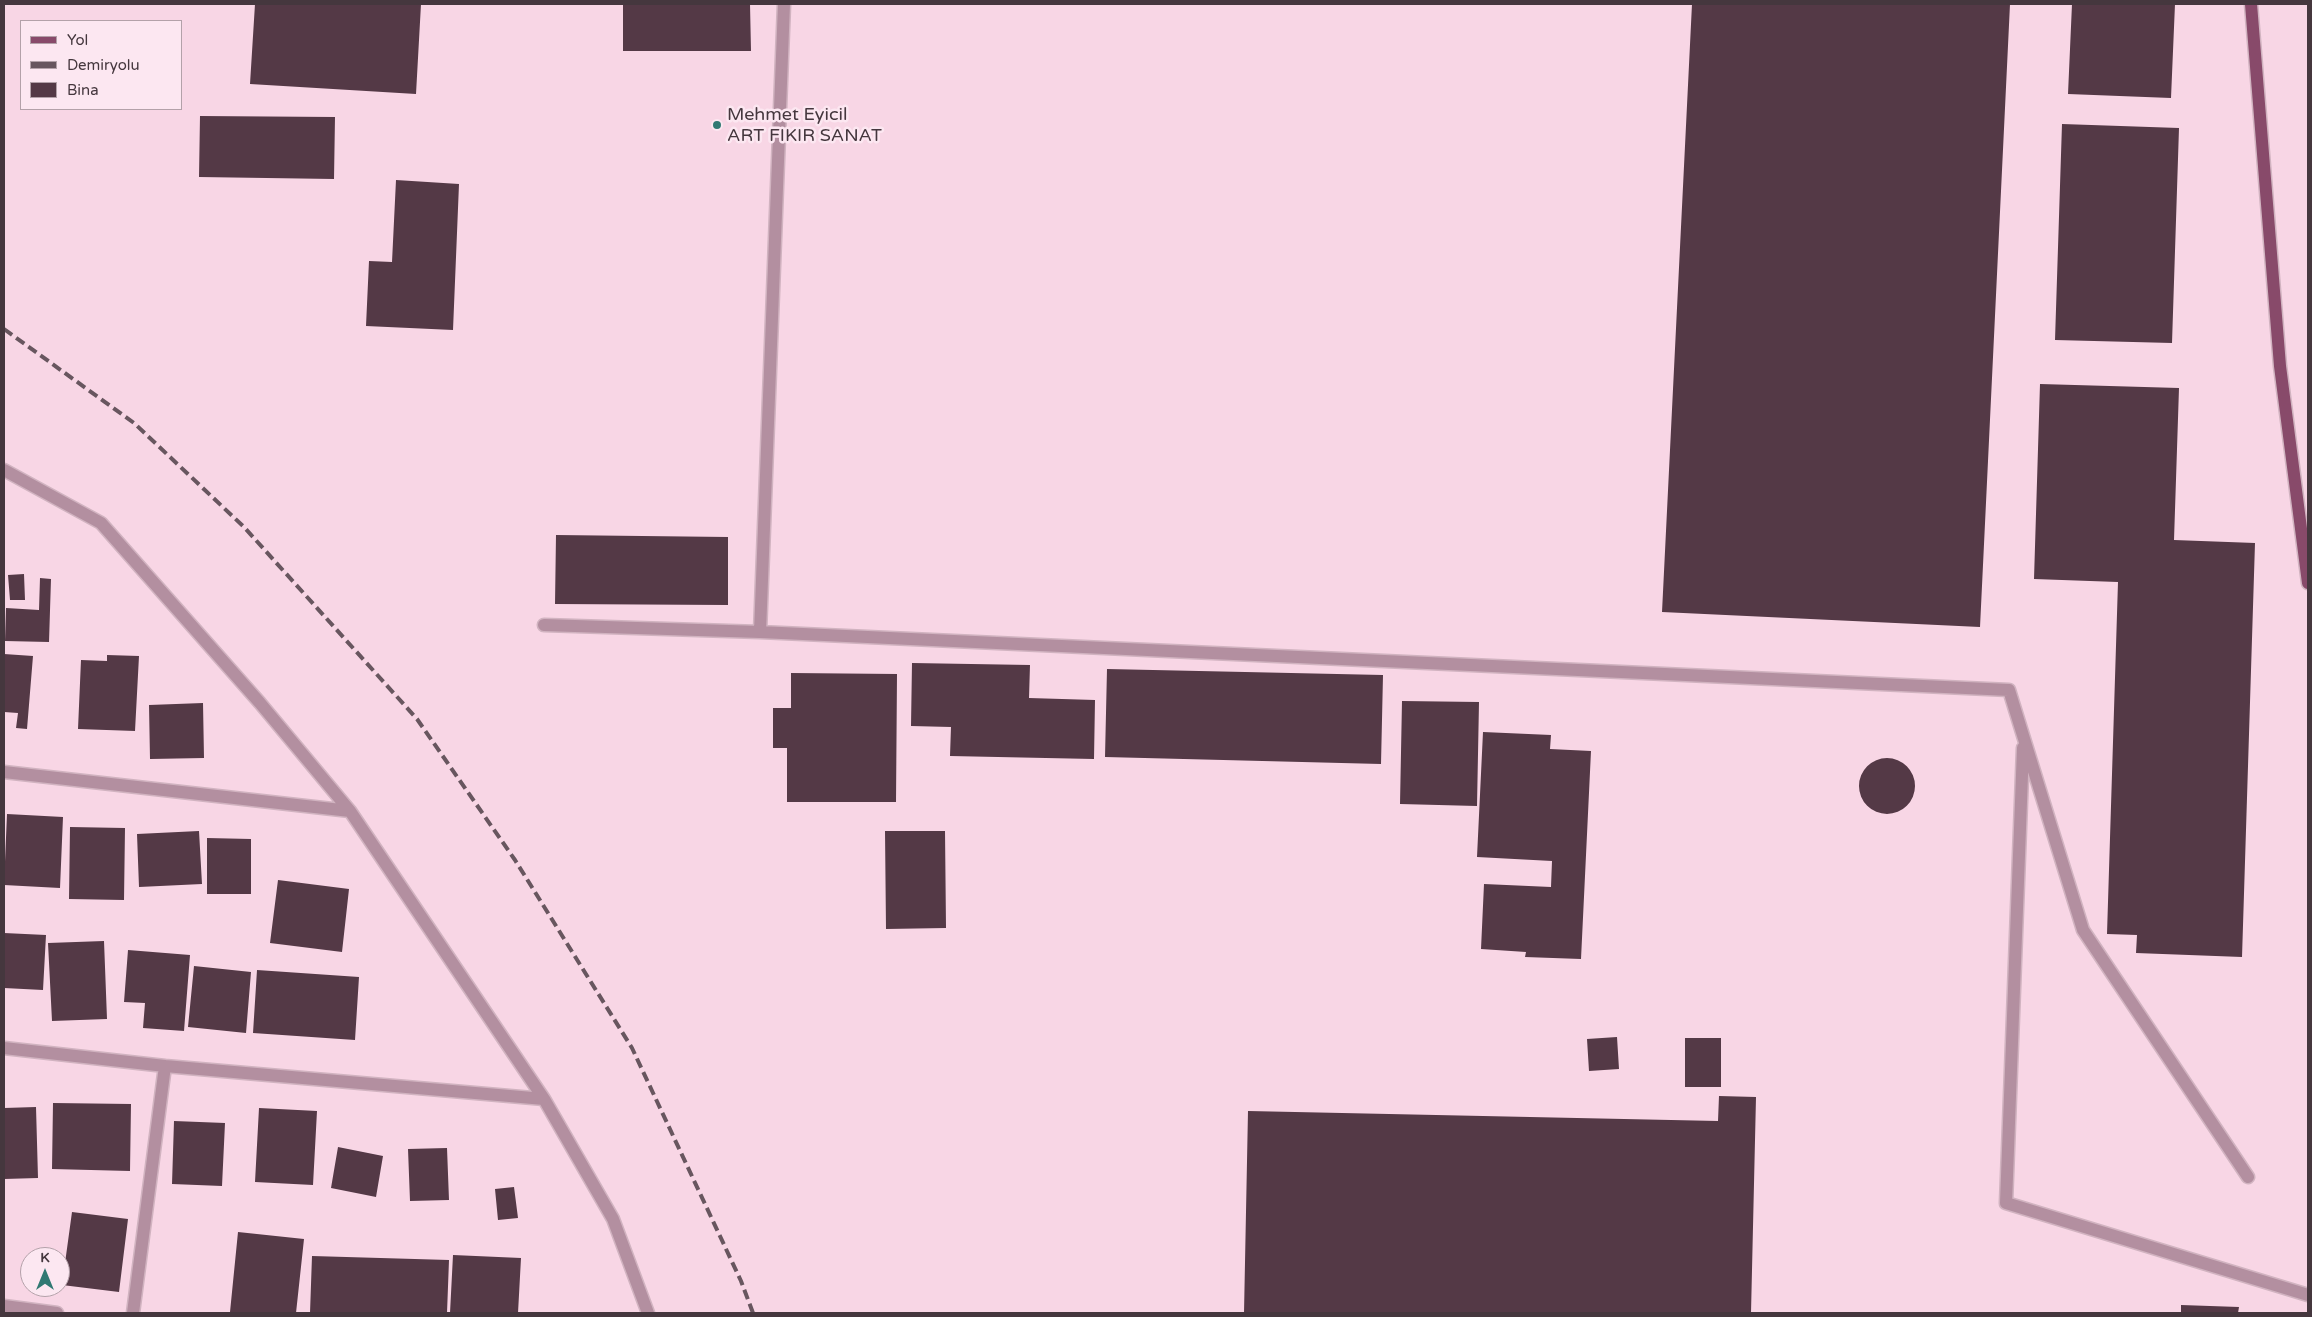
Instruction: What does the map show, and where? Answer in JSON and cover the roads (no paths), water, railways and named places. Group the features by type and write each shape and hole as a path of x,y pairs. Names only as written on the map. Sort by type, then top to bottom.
{"main road":[{"path":"2251,4 2280,366 2308,583"}],"street":[{"path":"760,632 784,4"},
{"path":"4,470 101,523 260,703 350,811 544,1100 613,1219 648,1313"},
{"path":"544,625 760,632 2008,690 2083,930 2248,1178"},
{"path":"2024,738 2006,1203 2308,1295"},
{"path":"4,772 350,811"},
{"path":"4,1048 166,1066 544,1100"},
{"path":"133,1313 166,1066"},
{"path":"4,1306 57,1313"}],"railway":[{"path":"4,329 134,423 244,527 417,719 515,860 632,1048 741,1281 753,1313"}],"place":[{"name":"Mehmet Eyicil ART FIKIR SANAT","path":"717,125"}]}
